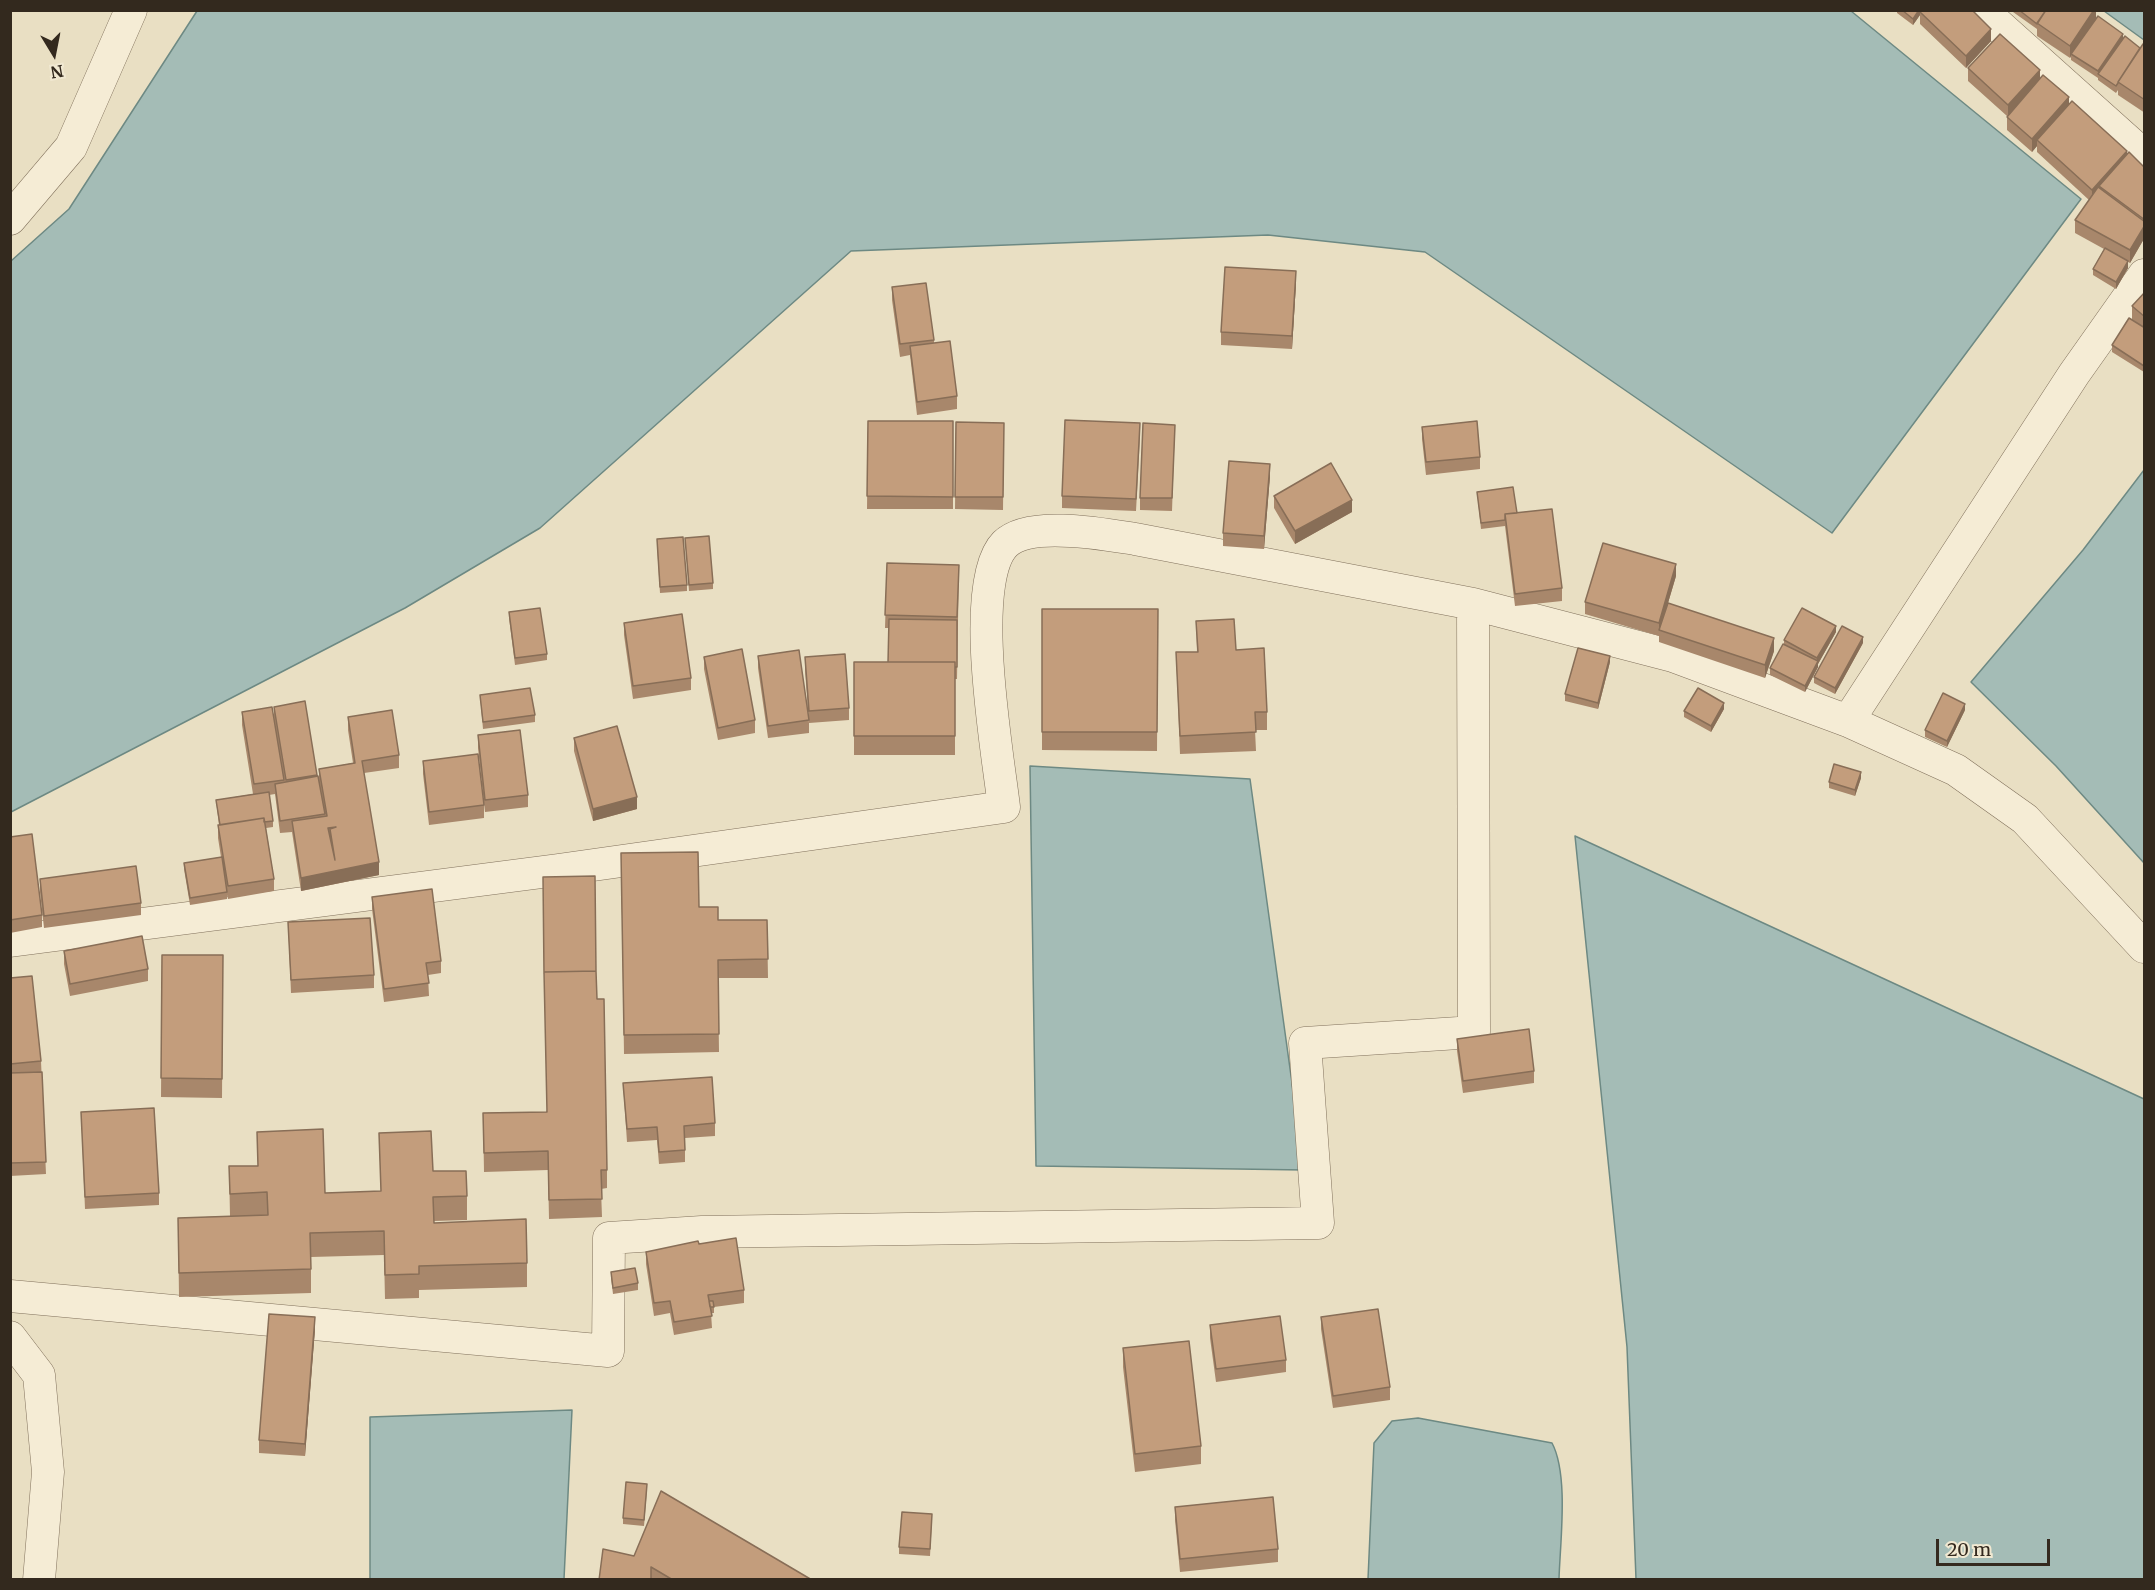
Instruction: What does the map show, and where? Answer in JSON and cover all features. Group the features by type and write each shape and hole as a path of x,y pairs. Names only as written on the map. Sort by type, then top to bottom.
{"street":[{"path":"10,219 71,147 131,10"},
{"path":"1981,10 2145,156"},
{"path":"1848,721 2074,374 2145,275"},
{"path":"10,941 558,870 1004,807 987,672 988,598 996,561 1005,544 1024,534 1079,531 1135,539 1473,604 1673,656 1848,721 1956,770 2025,819 2145,947"},
{"path":"10,1296 608,1351 609,1238 702,1232 1318,1222 1305,1043 1474,1032 1473,604"},
{"path":"10,1337 39,1376 48,1472 39,1580"}],"water":[{"path":"197,11 1851,11 2081,199 1832,533 1425,252 1268,235 851,251 540,528 405,608 11,812 11,261 69,209"},
{"path":"2104,11 2144,11 2144,40"},
{"path":"2144,470 2144,863 2056,766 1971,682 2083,550"},
{"path":"1030,766 1250,779 1304,1170 1036,1166"},
{"path":"1575,836 2144,1099 2144,1579 1636,1579 1627,1347"},
{"path":"572,1410 564,1579 370,1579 370,1417"},
{"path":"1418,1418 1552,1443 1557,1457 1562,1491 1559,1579 1368,1579 1374,1443 1392,1421"}],"building":[{"path":"1902,10 1919,10 1913,19"},
{"path":"1921,10 1972,10 1991,29 1966,56 1920,12"},
{"path":"2019,10 2046,10 2037,24"},
{"path":"2046,10 2094,10 2070,46 2037,23"},
{"path":"2098,16 2123,34 2098,71 2071,54"},
{"path":"2000,34 2040,70 2008,105 1968,68"},
{"path":"2125,36 2140,48 2116,86 2098,74"},
{"path":"2143,44 2145,45 2145,100 2118,82"},
{"path":"2043,75 2069,97 2032,139 2007,117"},
{"path":"2072,101 2127,151 2092,190 2037,140"},
{"path":"2129,152 2145,168 2145,220 2099,186"},
{"path":"2098,187 2145,222 2130,250 2075,220"},
{"path":"2105,248 2128,261 2116,282 2093,269"},
{"path":"1225,267 1296,271 1292,336 1221,332"},
{"path":"926,283 934,340 900,344 892,287"},
{"path":"2145,292 2145,317 2132,306"},
{"path":"2129,318 2145,328 2144,366 2112,345"},
{"path":"950,341 957,396 917,402 910,346"},
{"path":"1065,420 1140,423 1136,499 1062,496"},
{"path":"868,421 953,421 953,497 867,496"},
{"path":"1477,421 1480,457 1426,462 1422,427"},
{"path":"956,422 1004,423 1003,497 955,497"},
{"path":"1143,423 1175,425 1172,498 1140,498"},
{"path":"1229,461 1270,464 1264,536 1223,533"},
{"path":"1331,463 1352,500 1295,531 1274,496"},
{"path":"1513,487 1517,513 1505,514 1505,520 1481,523 1477,492"},
{"path":"1552,509 1562,588 1515,594 1505,514"},
{"path":"709,536 713,583 689,585 685,538"},
{"path":"683,537 687,585 660,587 657,539"},
{"path":"1603,543 1676,564 1659,623 1585,602"},
{"path":"887,563 959,565 957,617 885,615"},
{"path":"1668,603 1774,638 1765,665 1659,630"},
{"path":"540,608 547,654 515,658 509,612"},
{"path":"1802,608 1836,626 1817,658 1784,640"},
{"path":"1042,609 1158,609 1157,732 1042,732"},
{"path":"682,614 691,678 633,686 624,623"},
{"path":"889,619 957,620 957,667 955,667 955,662 888,662"},
{"path":"1234,619 1236,650 1264,648 1267,712 1255,712 1256,732 1180,736 1176,652 1198,652 1196,621"},
{"path":"1842,626 1863,637 1835,688 1814,677"},
{"path":"1783,644 1818,661 1805,686 1770,668"},
{"path":"1578,648 1610,656 1598,703 1565,694"},
{"path":"742,649 755,720 718,728 704,657"},
{"path":"799,650 809,720 768,726 758,656"},
{"path":"845,654 849,708 809,711 805,657"},
{"path":"854,662 955,662 955,736 854,736"},
{"path":"530,688 535,715 483,722 480,695"},
{"path":"1698,688 1724,703 1711,726 1684,711"},
{"path":"1943,693 1965,704 1947,741 1925,730"},
{"path":"305,701 317,775 286,780 274,707"},
{"path":"272,707 284,780 254,784 242,712"},
{"path":"392,710 399,755 362,761 379,862 301,878 292,821 327,816 319,769 355,763 348,717","holes":["336,827 330,829 335,860 328,828"]},
{"path":"617,726 637,797 593,809 574,738"},
{"path":"520,730 528,795 485,800 478,735"},
{"path":"478,754 484,805 429,812 423,761"},
{"path":"1834,764 1861,772 1855,790 1829,782"},
{"path":"318,776 325,814 280,821 275,784"},
{"path":"269,792 273,821 264,822 264,818 220,825 216,800"},
{"path":"264,818 274,879 228,886 218,825"},
{"path":"32,834 42,915 10,920 10,837"},
{"path":"698,852 699,907 718,907 718,920 767,920 768,959 718,960 719,1034 624,1035 621,853"},
{"path":"222,857 227,892 190,898 184,863"},
{"path":"136,866 141,903 44,916 40,879"},
{"path":"595,876 596,971 544,972 544,974 543,877"},
{"path":"432,889 441,961 426,963 429,983 384,989 372,897"},
{"path":"370,918 374,975 291,980 288,922"},
{"path":"142,936 148,969 70,984 64,951"},
{"path":"162,955 223,955 222,1079 161,1078"},
{"path":"596,971 597,999 604,999 607,1170 601,1170 602,1199 549,1200 548,1151 484,1153 483,1113 547,1112 544,972"},
{"path":"32,976 41,1061 10,1064 10,978"},
{"path":"1529,1029 1534,1071 1463,1081 1457,1039"},
{"path":"42,1072 46,1162 10,1163 10,1073"},
{"path":"712,1077 715,1123 684,1126 685,1150 659,1152 657,1127 627,1129 623,1083"},
{"path":"154,1108 159,1193 85,1197 81,1112"},
{"path":"323,1129 325,1193 381,1191 379,1133 431,1131 433,1171 466,1171 467,1196 433,1197 434,1223 526,1219 527,1263 419,1266 419,1274 385,1275 384,1231 310,1233 311,1269 179,1273 178,1218 268,1215 267,1192 230,1194 229,1166 258,1166 257,1132"},
{"path":"736,1238 744,1290 708,1295 712,1316 674,1322 670,1301 654,1303 646,1252 698,1241 699,1244"},
{"path":"635,1268 638,1283 613,1288 611,1272"},
{"path":"709,1301 713,1301 714,1307 710,1307"},
{"path":"1378,1309 1390,1387 1333,1396 1321,1317"},
{"path":"269,1314 315,1317 305,1444 259,1440"},
{"path":"1280,1316 1286,1360 1216,1369 1210,1325"},
{"path":"1189,1341 1201,1446 1135,1454 1123,1348"},
{"path":"626,1482 647,1484 644,1520 623,1518"},
{"path":"661,1491 812,1580 673,1580 651,1567 651,1580 599,1580 603,1549 634,1556"},
{"path":"1273,1497 1278,1549 1180,1559 1175,1507"},
{"path":"902,1512 932,1514 930,1549 899,1547"}]}
